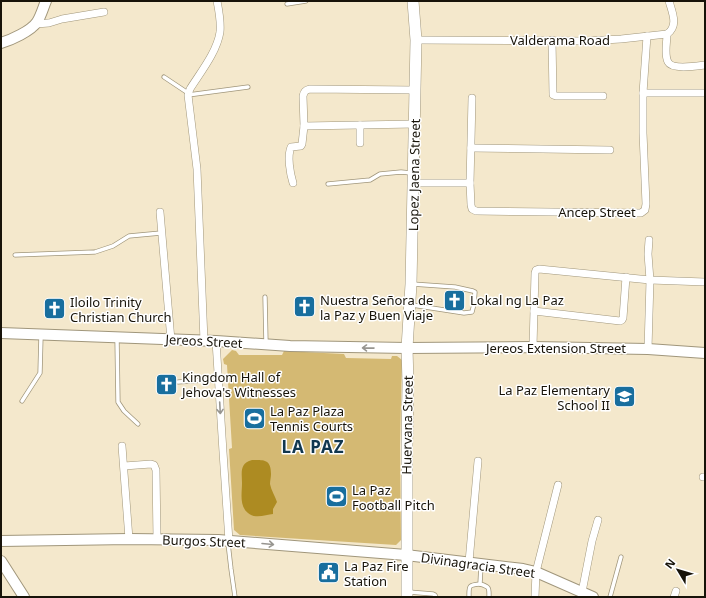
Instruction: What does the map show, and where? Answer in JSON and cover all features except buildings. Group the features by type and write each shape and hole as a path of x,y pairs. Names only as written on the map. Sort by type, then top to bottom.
{"main road":[{"name":"Lopez Jaena Street","path":"407,348 411,284 415,124 416,40 413,1"},
{"name":"Huervana Street","path":"407,348 407,594"}],"street":[{"path":"36,24 46,1"},
{"path":"204,341 197,169 188,94 210,57 220,32 220,19 217,1"},
{"path":"669,1 674,22 670,32 667,34 667,54 669,64 680,67 705,65"},
{"path":"1,43 17,36 36,24 49,23 62,19 104,12"},
{"name":"Valderama Road","path":"416,40 586,41 667,34"},
{"name":"Ancep Street","path":"472,98 470,183 472,209 476,211 641,213 645,210 646,204 643,93 647,36"},
{"path":"552,40 553,95 603,96"},
{"path":"293,183 290,170 290,150 292,147 301,146 302,144 304,126 303,96 306,90 415,90"},
{"path":"643,93 705,93"},
{"path":"304,126 415,124"},
{"path":"360,125 360,142"},
{"path":"471,148 610,150"},
{"path":"414,178 470,183"},
{"path":"160,212 171,340"},
{"path":"648,349 650,280 648,254 649,240"},
{"path":"533,347 536,270 539,269 650,280 705,282"},
{"path":"534,311 620,321 623,318 626,278"},
{"name":"Jereos Street","path":"1,333 216,341 290,346 407,348"},
{"path":"216,341 229,541"},
{"name":"Jereos Extension Street","path":"407,348 533,347 648,349 705,353"},
{"path":"122,446 129,539"},
{"path":"469,562 478,461"},
{"path":"124,466 154,465 156,470 157,539"},
{"path":"535,597 536,572 558,485"},
{"path":"582,592 592,541 598,520"},
{"name":"Burgos Street","path":"1,541 157,539 229,541 406,555"},
{"name":"Divinagracia Street","path":"406,555 524,569 536,572 593,597"},
{"path":"1,561 24,597"}],"lane":[{"path":"287,4 306,1"},
{"path":"164,77 188,94 248,87"},
{"path":"328,184 370,180 380,174 401,172 414,178"},
{"path":"15,256 95,252 114,246 129,236 161,233"},
{"path":"410,305 468,313 472,312 475,298 475,292 471,290 411,284"},
{"path":"265,297 266,344"},
{"path":"22,401 40,373 41,335"},
{"path":"117,338 118,402 124,411 138,424"},
{"path":"178,382 218,380"},
{"path":"229,541 235,597"},
{"path":"610,597 622,557"},
{"path":"480,564 480,584"},
{"path":"469,597 470,586 480,584 488,587 489,597"},
{"path":"407,594 433,594 436,597"}],"shaded area":[{"path":"232,350 236,351 239,355 282,355 284,351 344,354 346,358 391,359 392,356 397,356 402,360 400,446 401,540 396,545 240,535 234,530 229,449 232,448 227,365 224,364 223,359"},
{"path":"263,460 270,465 270,484 277,502 273,509 273,514 253,516 243,507 242,469 248,461"}],"place":[{"name":"Lokal ng La Paz","path":"454,300"},
{"name":"Nuestra Señora de la Paz y Buen Viaje","path":"304,307"},
{"name":"Iloilo Trinity Christian Church","path":"54,309"},
{"name":"Kingdom Hall of Jehova's Witnesses","path":"167,384"},
{"name":"La Paz Elementary School II","path":"625,397"},
{"name":"La Paz Plaza Tennis Courts","path":"255,418"},
{"name":"La Paz Football Pitch","path":"337,497"},
{"name":"La Paz Fire Station","path":"328,573"}],"district":[{"name":"LA PAZ","path":"313,446"}]}
